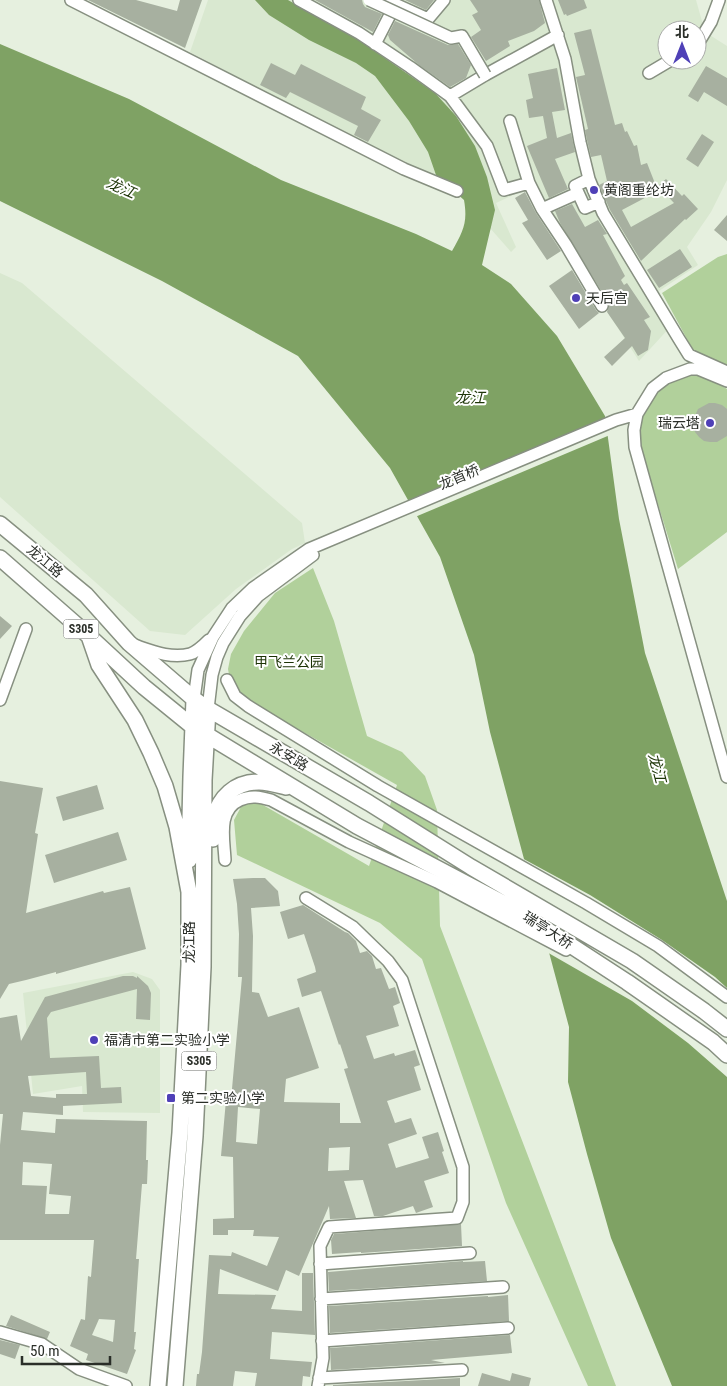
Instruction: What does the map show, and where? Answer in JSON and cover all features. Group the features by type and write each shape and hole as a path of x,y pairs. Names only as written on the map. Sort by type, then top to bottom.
{"main road":[{"name":"龙江路","path":"0,524 86,596 129,643 194,699"},
{"name":"龙江路","path":"0,558 89,636 99,665 135,720 151,753 177,827 189,892 189,965 180,1134 158,1386"},
{"name":"永安路","path":"89,636 192,726 357,826"},
{"name":"永安路","path":"194,699 369,803"},
{"path":"189,892 194,699"},
{"name":"龙江路","path":"175,1386 195,1136 203,966 204,780 208,709"},
{"path":"204,866 213,845 214,819 221,801 231,790 244,784 260,782 296,788"},
{"name":"瑞亭大桥","path":"369,803 471,868 632,961 727,1029"},
{"name":"瑞亭大桥","path":"357,826 518,911 627,982 713,1042 727,1055"}],"street":[{"path":"71,0 404,169 456,191"},
{"path":"299,0 359,33 450,96 487,146 504,190 529,183"},
{"path":"369,0 387,3 428,19 444,0"},
{"path":"546,0 565,59 580,142 589,179 603,213 689,355 727,372"},
{"path":"707,29 719,0"},
{"path":"375,44 387,3"},
{"path":"387,3 451,38 462,36 485,75"},
{"path":"450,96 558,35"},
{"path":"649,73 657,68"},
{"path":"510,121 529,183 542,209 602,306"},
{"path":"589,179 575,186 578,193 585,208 599,202"},
{"path":"542,209 578,193"},
{"path":"727,381 698,369 690,369 666,378 653,388 637,414 634,430 635,447 727,777"},
{"name":"龙首桥","path":"310,552 637,414"},
{"path":"194,699 198,670 213,637 232,608 253,588 310,552"},
{"path":"208,709 212,675 217,657 223,643 240,616 258,596 310,552"},
{"path":"0,700 26,629"},
{"path":"129,643 160,654 191,654 213,637"},
{"path":"227,680 235,696 241,701 378,786 586,903 650,942 727,997"},
{"path":"225,860 224,821 227,810 233,803 243,798 258,796 271,800 349,842 437,882 572,952 637,992 727,1064"},
{"path":"306,898 353,927 388,961 402,980 463,1167 464,1183 463,1202 456,1218 329,1227 320,1246 323,1358 319,1382 462,1370"},
{"path":"320,1264 470,1253"},
{"path":"321,1299 503,1287"},
{"path":"322,1341 508,1328"},
{"path":"0,1332 42,1344 78,1369 126,1386"}],"shaded area":[{"path":"208,0 696,0 702,20 657,20 657,70 707,70 707,33 727,46 727,180 711,212 687,247 698,265 659,291 673,324 639,361 528,188 496,203 516,247 511,252 453,186 410,168 190,52"},
{"path":"0,273 22,283 302,523 305,543 292,549 236,589 185,635 150,631 0,497"},
{"name":"福清市第二实验小学","path":"133,972 152,979 160,990 160,1113 83,1112 82,1086 33,1094 23,993"}],"green space":[{"path":"727,254 727,370 694,352 662,293 718,257"},
{"path":"698,371 727,389 727,532 678,569 641,449 640,421 656,389 670,380"},
{"name":"甲飞兰公园","path":"313,568 334,621 367,736 402,752 425,776 437,810 440,926 616,1386 588,1386 506,1203 422,959 380,923 237,855 234,820 242,805 256,801 369,866 397,785 250,702 234,690 230,680 228,669 231,654 244,631 275,593"}],"water":[{"name":"龙江","path":"255,0 288,0 359,40 435,93 456,116 475,146 487,177 495,210 482,265 511,284 557,336 605,416 619,519 645,653 727,901 727,1386 672,1386 611,1238 568,1082 569,1027 490,732 474,655 440,557 390,468 298,356 162,281 0,201 0,44 129,99 281,180 416,234 452,251 464,227 464,200 436,175 428,152 409,121 375,76 356,63 309,40 269,15"}],"pier":[{"path":"608,419 610,435 415,517 407,503"},
{"path":"520,857 590,895 662,940 715,977 727,988 727,1077 688,1043 632,1001 545,951"}],"building":[{"path":"88,0 136,0 177,11 180,0 202,0 185,48"},
{"path":"315,0 362,0 365,7 382,14 373,32"},
{"path":"405,0 434,0 426,10"},
{"path":"470,0 539,0 545,23 534,31 508,41 510,46 486,61 471,37 481,30 472,15 478,12"},
{"path":"558,0 584,0 587,8 567,16 566,14 564,15"},
{"path":"395,21 448,45 458,44 471,65 466,78 450,87 419,65 390,40 388,35"},
{"path":"591,29 615,125 622,123 625,132 627,131 634,146 637,145 641,165 647,163 658,191 622,210 631,227 674,203 658,186 666,179 698,209 641,261 610,210 599,185 607,181 601,155 591,157 587,140 585,130 588,129 576,77 585,75 574,33"},
{"path":"271,63 295,75 301,64 366,97 361,109 381,120 368,142 354,135 358,126 290,92 286,98 260,85"},
{"path":"707,67 727,78 727,106 704,92 698,102 688,96 704,70 707,70"},
{"path":"557,68 565,110 552,112 557,138 571,133 575,152 555,159 568,189 549,198 527,146 547,138 543,116 529,118 526,100 533,98 528,74"},
{"path":"702,134 714,142 698,167 686,159"},
{"path":"525,192 536,213 561,251 547,260 522,223 528,220 515,198"},
{"path":"572,204 585,227 598,220 607,234 603,235 625,276 621,280 624,285 627,283 650,317 644,320 651,331 648,350 638,356 632,346 612,366 604,357 625,338 607,312 608,302 560,223 555,211"},
{"path":"727,215 727,241 714,230"},
{"path":"680,249 692,267 659,288 647,270"},
{"name":"天后宫","path":"572,270 599,313 579,329 549,286"},
{"name":"瑞云塔","path":"709,403 722,405 727,409 727,436 717,442 704,441 695,432 693,426 693,420 698,409"},
{"path":"0,616 12,626 0,639"},
{"path":"0,781 43,788 35,833 38,834 26,913 103,891 104,893 130,887 146,949 56,974 56,972 9,984 0,999"},
{"path":"97,785 104,809 63,821 56,797"},
{"path":"118,832 127,860 54,883 45,855"},
{"path":"265,878 278,891 280,906 251,908 253,936 252,992 259,993 268,1017 299,1007 319,1068 286,1079 284,1102 340,1103 340,1123 361,1123 344,1069 348,1068 321,991 302,997 297,979 316,972 315,967 304,934 288,939 280,912 303,905 348,933 356,941 360,953 367,951 372,956 376,969 381,968 389,989 395,987 400,1003 393,1006 399,1026 366,1036 374,1059 394,1053 395,1056 415,1050 420,1065 414,1067 421,1090 387,1101 395,1123 411,1118 417,1134 388,1144 396,1168 429,1158 422,1137 438,1132 449,1173 424,1181 433,1207 416,1213 413,1206 383,1216 374,1216 363,1180 344,1181 356,1218 330,1219 329,1206 299,1276 286,1270 278,1291 220,1269 218,1294 276,1295 271,1309 302,1311 302,1273 313,1273 315,1335 272,1332 270,1359 312,1362 310,1377 303,1376 302,1386 255,1386 257,1373 235,1371 233,1386 196,1386 202,1352 209,1255 231,1256 232,1252 267,1266 279,1237 253,1236 254,1230 228,1230 228,1235 213,1235 213,1219 234,1218 233,1157 221,1156 226,1100 231,1100 242,977 238,977 239,934 233,879","holes":["238,1107 260,1109 257,1144 236,1142","350,1147 349,1170 328,1171 329,1148"]},
{"path":"123,976 137,978 137,976 148,986 151,993 150,1020 136,1019 137,989 51,1012 47,1018 50,1058 99,1056 101,1088 121,1087 122,1103 63,1106 63,1115 23,1112 21,1130 55,1133 56,1119 147,1121 147,1184 142,1184 136,1259 139,1259 134,1332 136,1332 134,1349 136,1350 127,1374 86,1360 88,1354 70,1346 81,1319 85,1320 88,1276 91,1277 94,1240 0,1240 0,1145 3,1114 0,1114 0,1018 17,1015 21,1041 45,997","holes":["86,1072 87,1094 56,1094 56,1098 31,1096 28,1076","23,1162 52,1164 49,1194 71,1196 69,1214 45,1214 47,1186 22,1185","99,1319 115,1320 113,1342 92,1335"]},
{"path":"461,1224 462,1246 332,1254 331,1240 334,1234"},
{"path":"463,1261 485,1261 487,1281 329,1291 328,1272"},
{"path":"508,1295 509,1321 330,1333 329,1306"},
{"path":"11,1315 50,1332 47,1339 6,1326"},
{"path":"510,1335 512,1353 431,1360 445,1363 331,1370 330,1348"},
{"path":"0,1340 20,1345 15,1359 0,1354"},
{"path":"482,1373 510,1381 512,1373 531,1378 529,1386 478,1386"},
{"path":"460,1378 460,1386 333,1386 333,1385"}],"place":[{"name":"黄阁重纶坊","path":"594,190"},
{"name":"天后宫","path":"576,298"},
{"name":"瑞云塔","path":"710,423"},
{"name":"福清市第二实验小学","path":"94,1040"},
{"name":"第二实验小学","path":"171,1098"}]}
